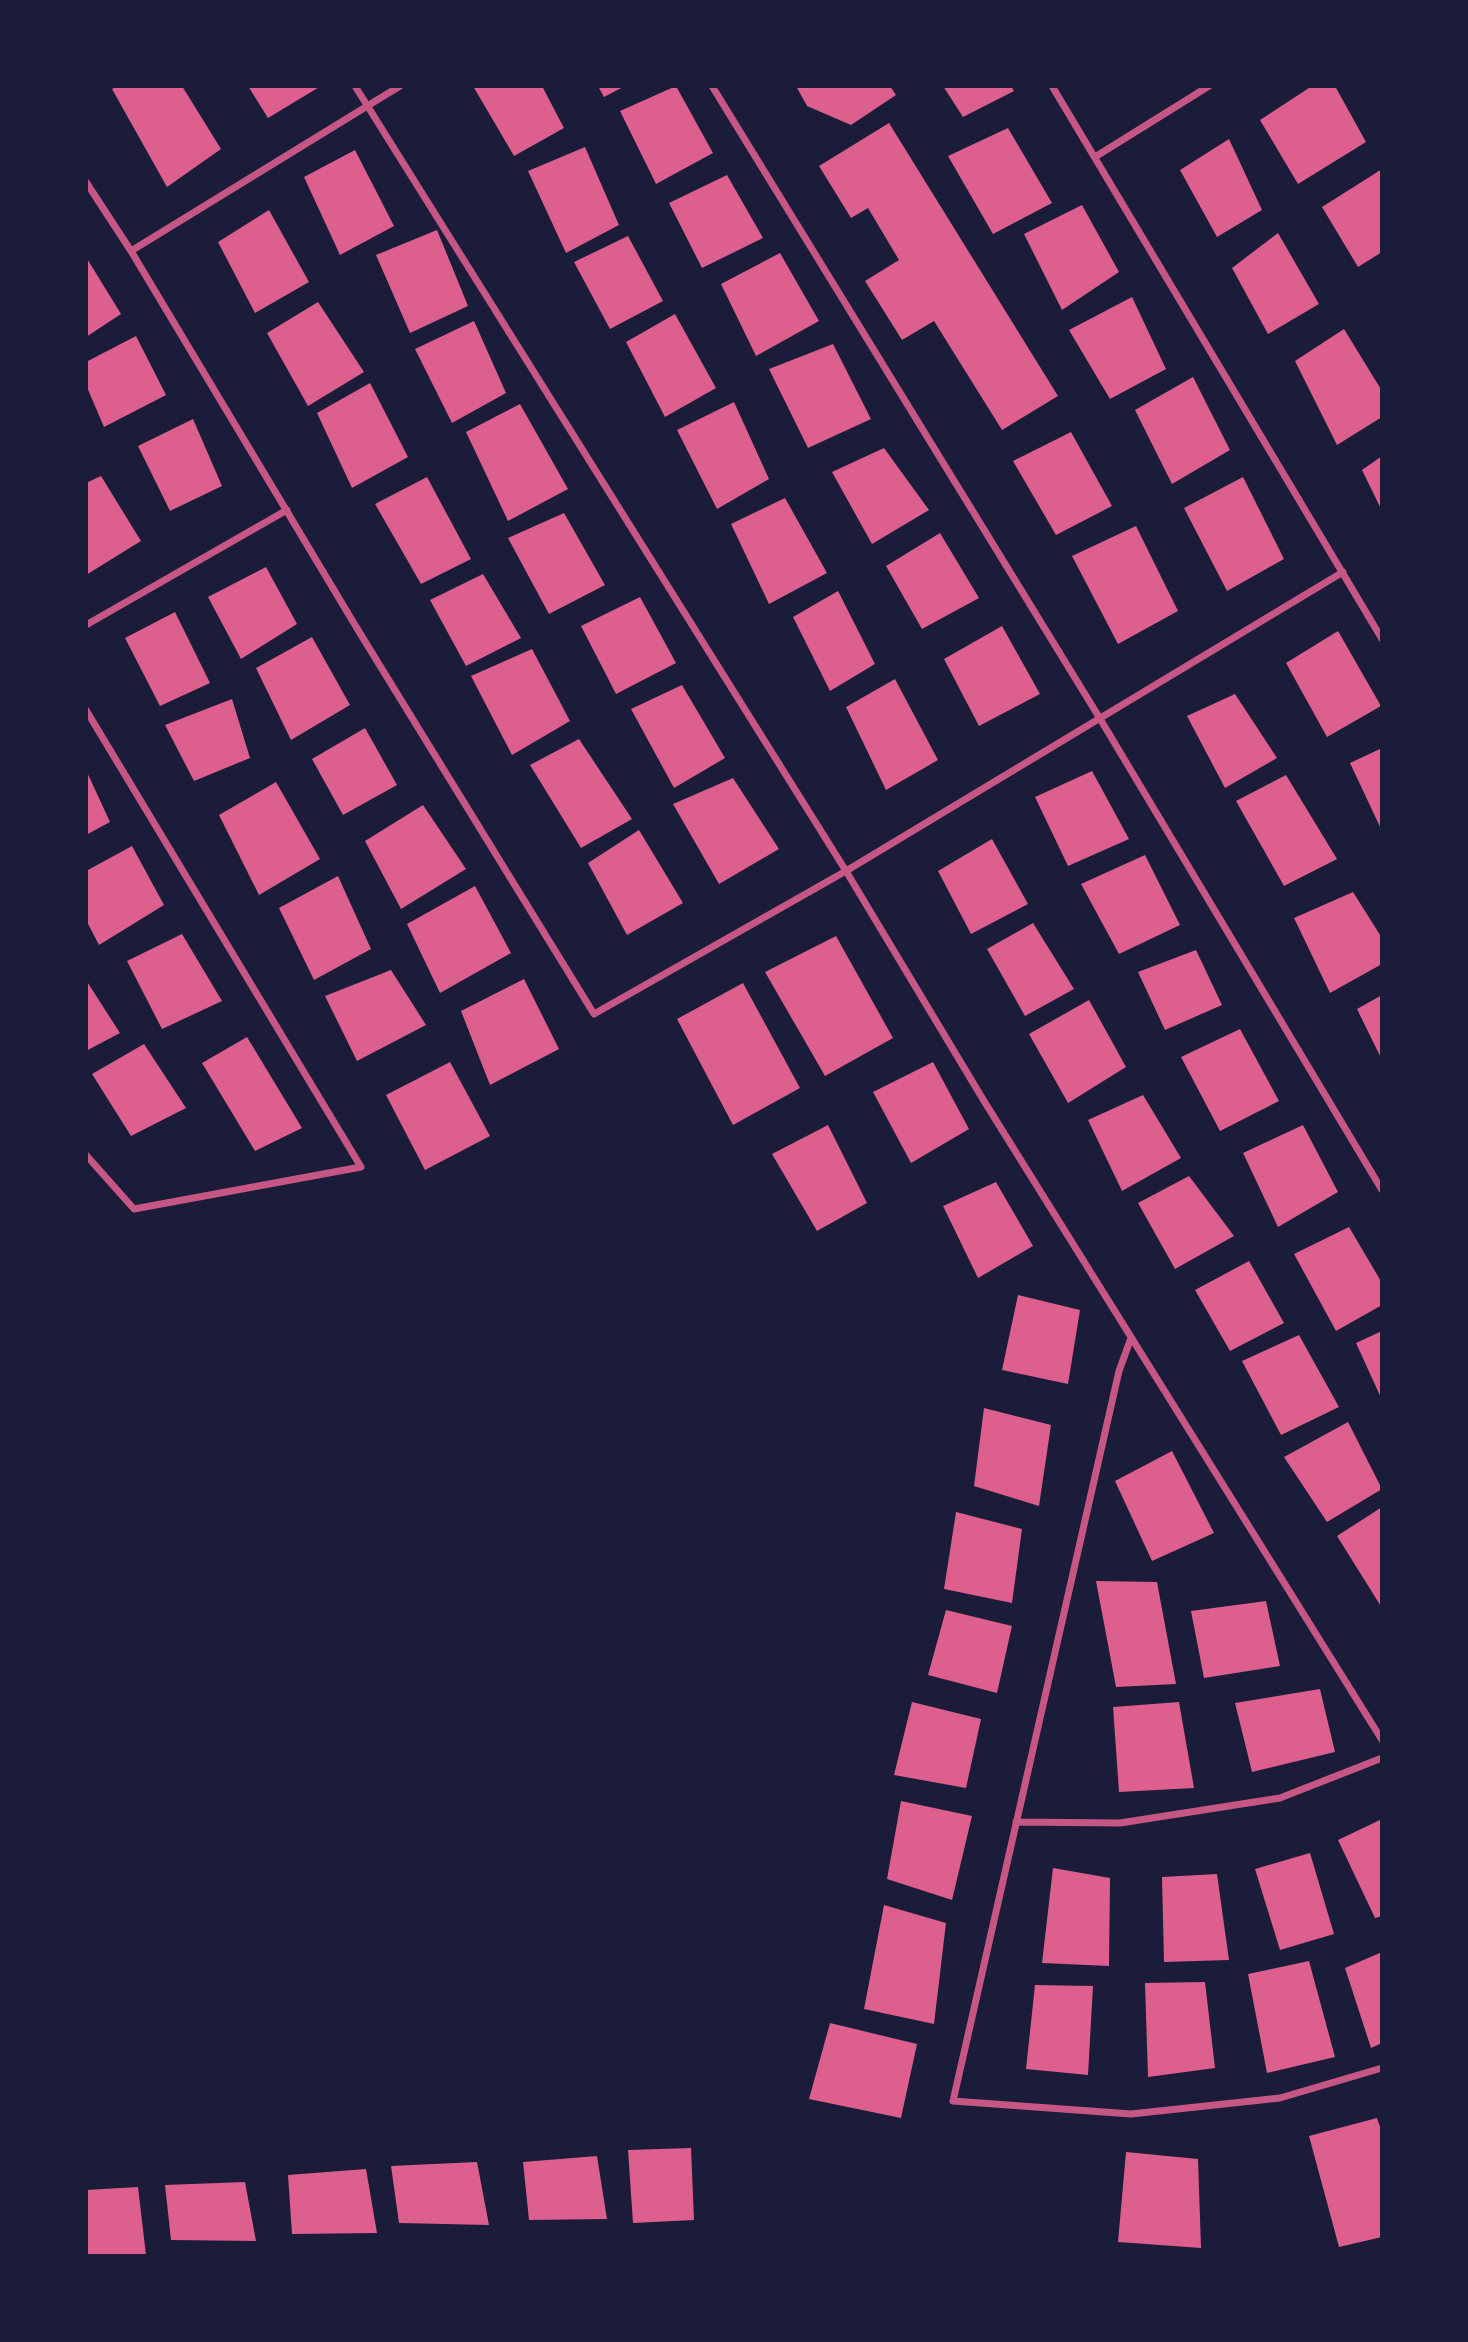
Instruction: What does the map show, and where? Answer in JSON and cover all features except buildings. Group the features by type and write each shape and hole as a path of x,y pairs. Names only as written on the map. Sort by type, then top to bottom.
{"street":[{"path":"355,86 846,871 984,1101 1382,1740"},
{"path":"131,251 400,86"},
{"path":"712,86 1099,717 1382,1190"},
{"path":"1052,86 1382,639"},
{"path":"1095,157 1209,86"},
{"path":"86,182 131,251 594,1014 846,871 1343,572"},
{"path":"86,625 287,510"},
{"path":"86,710 361,1167 134,1209 86,1155"},
{"path":"1131,1338 1119,1371 953,2101 1131,2114 1280,2098 1382,2068"},
{"path":"1016,1822 1120,1823 1280,1798 1382,1758"}]}
